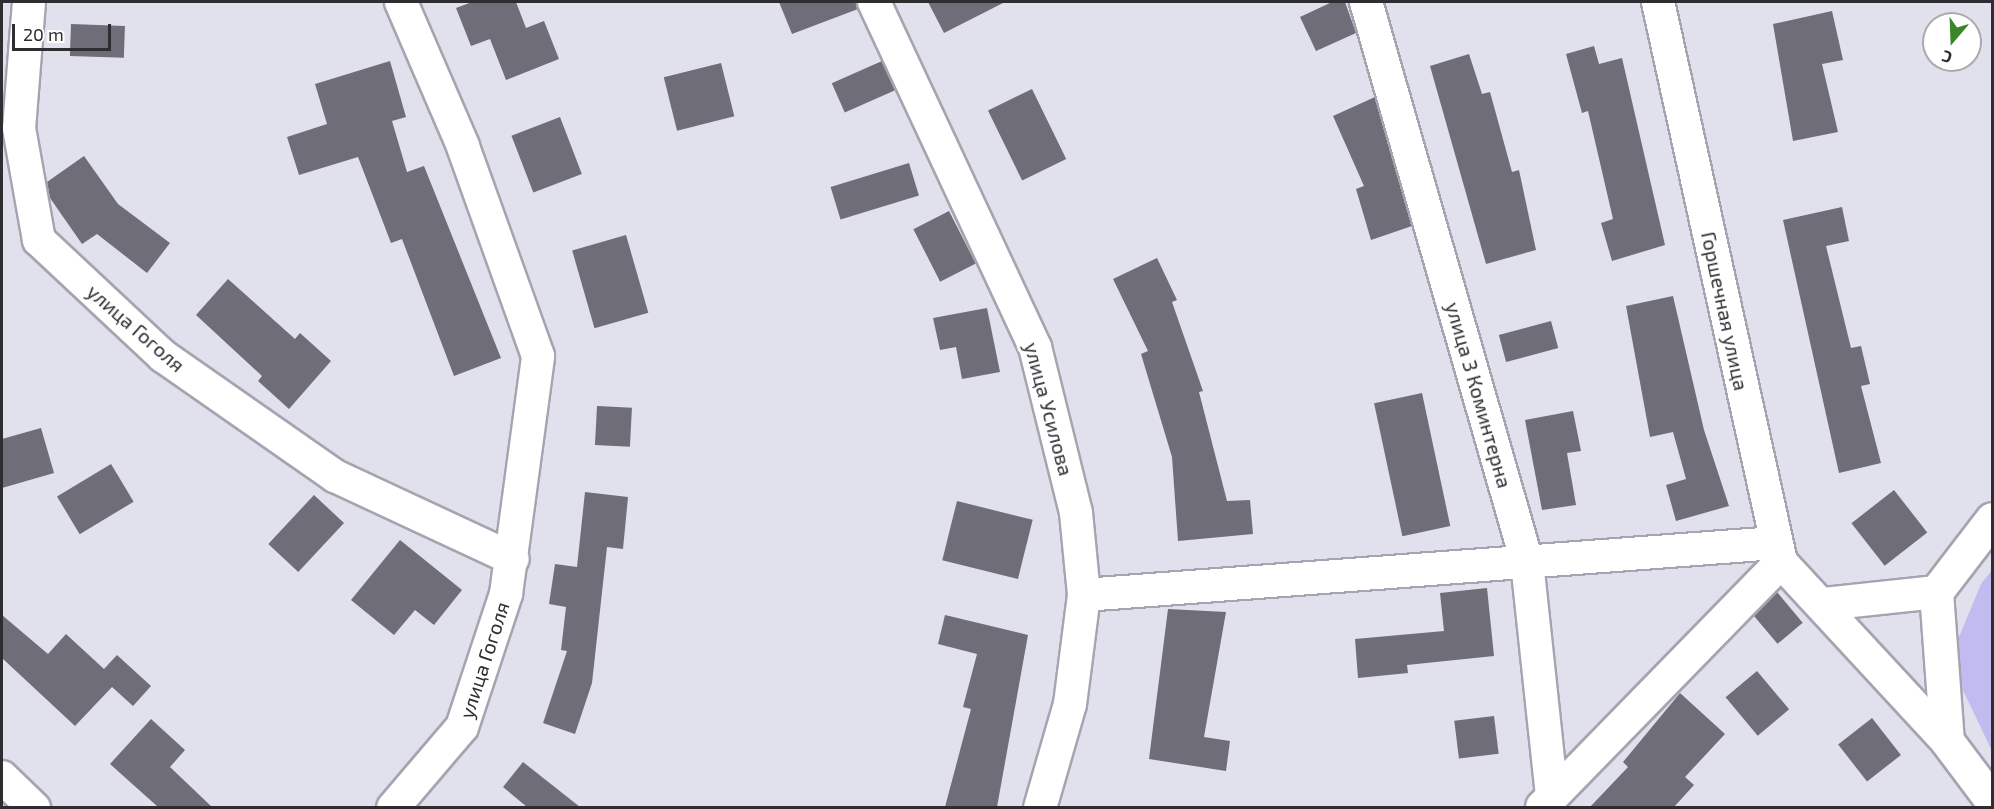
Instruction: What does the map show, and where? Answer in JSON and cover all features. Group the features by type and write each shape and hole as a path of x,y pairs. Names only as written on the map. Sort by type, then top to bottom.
{"street":[{"name":"улица Гоголя","path":"29,2 19,128 39,240 163,356 335,476 513,559"},
{"name":"улица Гоголя","path":"393,807 462,727 513,559 537,356 463,146 401,2"},
{"name":"улица Усилова","path":"874,2 1035,347 1076,513 1084,594 1070,704 1040,807"},
{"name":"улица 3 Коминтерна","path":"1366,2 1527,562 1547,802"},
{"name":"Горшечная улица","path":"1658,2 1779,553"},
{"path":"1947,741 1936,592 1992,519"},
{"path":"1084,594 1527,562 1779,553 1947,741 1992,801"},
{"name":"улица 3 Коминтерна","path":"1547,802 1779,553"},
{"path":"1824,604 1936,592"},
{"path":"2,777 33,807"}],"shaded area":[{"path":"1992,570 1992,751 1949,661 1981,584"}],"building":[{"path":"472,2 516,2 526,28 544,21 559,59 506,80 490,39 471,46 456,8"},
{"path":"779,2 856,2 858,9 792,34"},
{"path":"928,2 1005,2 944,33"},
{"path":"1332,2 1345,2 1356,33 1316,51 1300,17"},
{"path":"1832,11 1843,60 1822,64 1838,132 1793,141 1773,24"},
{"path":"71,24 125,26 124,58 70,56"},
{"path":"1594,46 1599,64 1622,58 1665,245 1612,261 1601,223 1613,219 1588,111 1582,113 1566,54"},
{"path":"1469,54 1482,94 1490,92 1512,172 1519,170 1536,250 1486,264 1430,66"},
{"path":"390,61 406,117 392,121 407,172 424,166 501,358 454,376 402,239 391,243 358,157 299,175 287,137 327,124 315,84"},
{"path":"882,61 895,90 845,113 832,83"},
{"path":"721,63 734,116 677,131 664,77"},
{"path":"1032,89 1066,159 1022,181 988,110"},
{"path":"1375,97 1412,226 1371,240 1356,189 1364,186 1333,116"},
{"path":"560,117 582,174 533,193 511,136"},
{"path":"84,156 118,204 170,243 147,273 97,234 82,244 50,198 47,182"},
{"path":"909,163 919,196 841,219 831,187"},
{"path":"1842,207 1849,241 1826,246 1851,348 1861,346 1870,384 1861,386 1881,463 1839,473 1783,220"},
{"path":"949,211 976,264 940,282 913,229"},
{"path":"626,235 648,313 594,328 572,250"},
{"path":"1157,258 1177,300 1172,302 1203,391 1199,392 1227,501 1250,500 1253,534 1178,541 1172,457 1141,354 1148,351 1113,279"},
{"path":"228,279 295,339 300,333 331,361 289,409 258,381 262,376 196,315"},
{"path":"1673,296 1704,430 1729,506 1676,521 1666,485 1686,479 1673,432 1650,437 1626,306"},
{"path":"987,308 1000,372 962,379 956,347 940,350 933,318"},
{"path":"1551,321 1558,348 1506,362 1499,335"},
{"path":"1422,393 1450,526 1402,536 1374,403"},
{"path":"597,406 632,408 630,447 595,445"},
{"path":"1573,411 1581,451 1567,453 1576,505 1542,510 1525,420"},
{"path":"41,428 54,473 2,488 2,439"},
{"path":"111,464 134,502 80,534 57,496"},
{"path":"1894,490 1927,533 1885,566 1851,523"},
{"path":"585,492 628,497 623,549 607,547 592,683 575,734 543,723 567,651 561,650 566,607 549,604 555,564 577,567"},
{"path":"314,495 344,523 298,572 268,544"},
{"path":"957,501 1033,520 1018,579 942,560"},
{"path":"400,540 462,590 434,625 415,610 394,635 351,600"},
{"path":"1487,588 1494,656 1407,665 1408,673 1358,678 1355,639 1444,631 1440,593"},
{"path":"1777,592 1803,623 1777,644 1752,613"},
{"path":"1168,609 1226,612 1204,737 1230,741 1226,771 1149,759"},
{"path":"2,615 48,654 66,634 104,669 117,655 151,686 133,706 112,687 75,726 2,658"},
{"path":"945,615 1028,635 997,807 945,807 971,709 963,707 977,654 938,644"},
{"path":"1757,671 1789,709 1758,736 1726,697"},
{"path":"1680,693 1725,734 1685,777 1694,785 1674,807 1590,807 1628,767 1623,762"},
{"path":"1494,716 1499,754 1459,759 1454,721"},
{"path":"1872,718 1901,755 1867,782 1838,744"},
{"path":"151,719 185,750 170,767 212,807 158,807 110,764"},
{"path":"523,762 580,807 527,807 503,787"}]}
